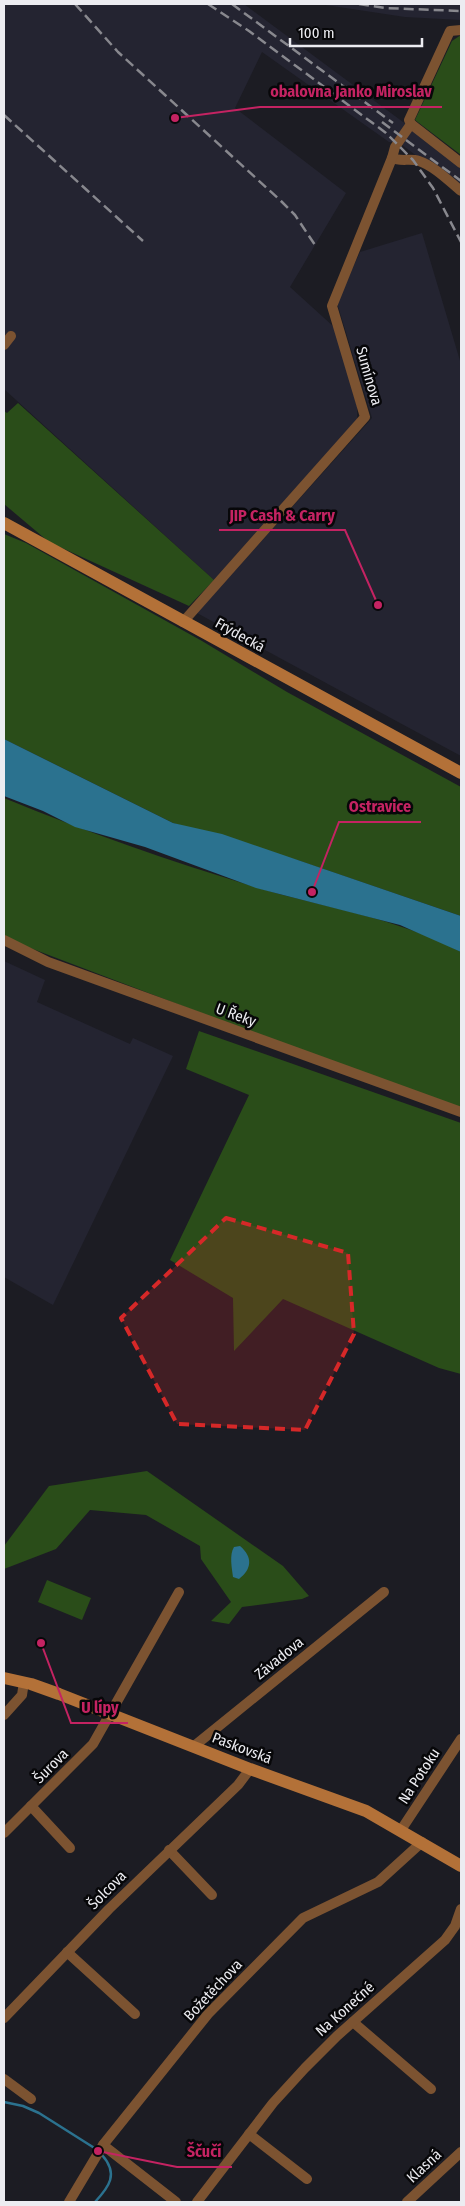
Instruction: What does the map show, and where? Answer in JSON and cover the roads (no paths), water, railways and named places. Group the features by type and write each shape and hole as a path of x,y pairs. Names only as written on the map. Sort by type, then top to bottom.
{"main road":[{"name":"Frýdecká","path":"4,523 461,774"},
{"name":"Paskovská","path":"4,1678 24,1682 111,1713 192,1747 366,1810 461,1866"}],"street":[{"name":"Sumínova","path":"183,622 365,417 332,306 392,158 394,147 410,122 450,32 461,30"},
{"path":"410,122 461,162"},
{"path":"392,158 398,161 418,161 425,164 461,191"},
{"path":"4,345 11,336"},
{"name":"U Řeky","path":"4,940 48,962 461,1112"},
{"path":"111,1713 179,1592"},
{"name":"Závadova","path":"192,1747 384,1592"},
{"path":"4,1715 22,1695 24,1682"},
{"name":"Šurova","path":"4,1834 93,1744 111,1713"},
{"name":"Na Potoku","path":"401,1830 461,1739"},
{"name":"Šolcova","path":"4,2018 169,1850 238,1785 250,1769"},
{"path":"31,1806 70,1848"},
{"name":"Božetěchova","path":"69,2202 103,2146 208,2014 303,1918 378,1882 422,1842"},
{"path":"169,1850 212,1895"},
{"name":"Na Konečné","path":"197,2202 273,2103 305,2068 353,2022 444,1940 455,1926 461,1908"},
{"path":"67,1952 135,2014"},
{"path":"353,2022 431,2089"},
{"path":"4,2079 31,2099"},
{"path":"249,2134 308,2178"},
{"path":"103,2146 176,2202"},
{"name":"Klasná","path":"408,2202 461,2152"}],"water":[{"path":"4,739 173,823 222,834 461,916 461,952 400,925 256,888 145,847 75,827 43,811 4,796"},
{"path":"240,1546 247,1554 249,1563 246,1571 239,1579 233,1577 231,1558 234,1547"}],"waterway":[{"path":"4,2102 23,2106 39,2113 96,2149"},
{"path":"95,2202 108,2186 111,2174 110,2168 102,2155"}],"railway":[{"path":"75,4 118,52 295,215 315,245"},
{"path":"208,4 249,31 386,133 413,160 433,188 461,242"},
{"path":"232,4 393,123"},
{"path":"359,4 385,8 461,11"},
{"path":"4,115 143,241"},
{"path":"382,122 461,181"}],"place":[{"name":"obalovna Janko Miroslav","path":"175,118"},
{"name":"JIP Cash & Carry","path":"378,605"},
{"name":"Ostravice","path":"312,892"},
{"name":"U lípy","path":"41,1643"},
{"name":"Ščučí","path":"98,2151"}]}
